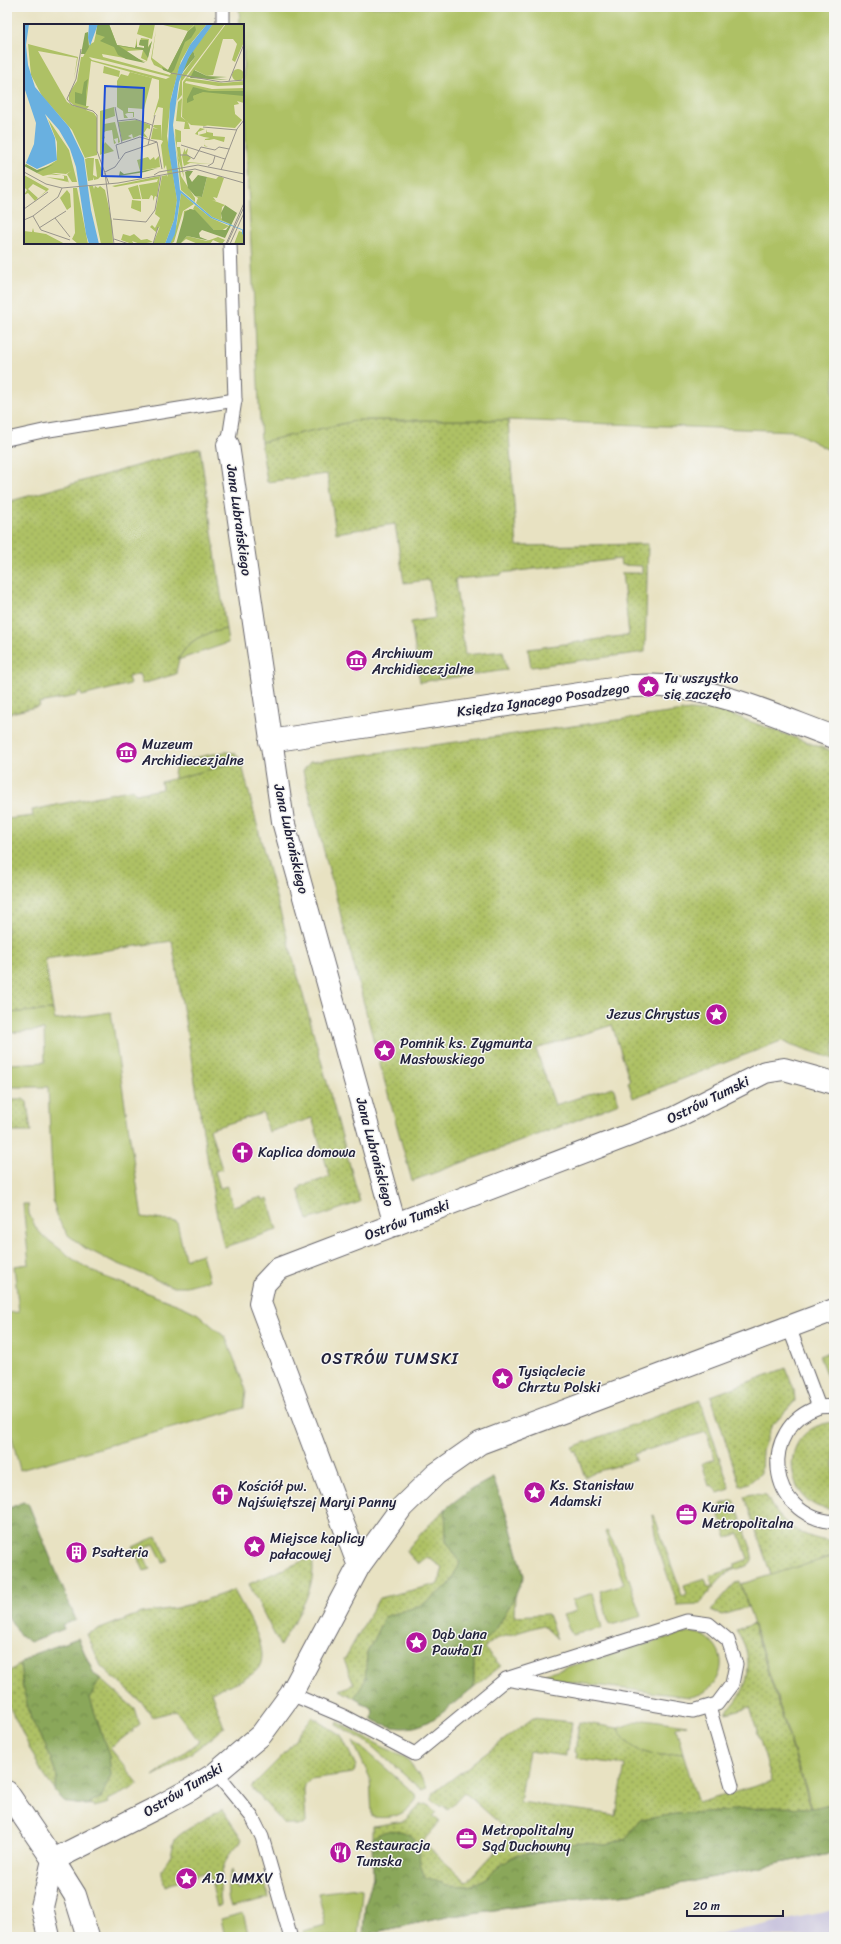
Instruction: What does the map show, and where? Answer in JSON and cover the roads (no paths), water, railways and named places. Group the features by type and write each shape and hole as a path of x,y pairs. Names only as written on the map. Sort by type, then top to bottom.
{"street":[{"name":"Jana Lubrańskiego","path":"228,445 270,741 283,821 395,1225"},
{"name":"Księdza Ignacego Posadzego","path":"270,741 632,686 663,686 695,691 737,702 834,737"},
{"name":"Ostrów Tumski","path":"359,1566 260,1303 264,1284 278,1269 674,1118 765,1072 784,1069 834,1083"},
{"name":"Ostrów Tumski","path":"53,1860 160,1806 216,1773 261,1735 291,1694 359,1566 402,1507 436,1474 480,1443 834,1310"},
{"path":"7,1792 75,1894 88,1937"},
{"path":"49,1937 42,1907 53,1860"}],"lane":[{"path":"222,7 223,24"},
{"path":"228,445 234,400 230,244"},
{"path":"7,439 43,431 234,400"},
{"path":"789,1327 819,1407"},
{"path":"834,1406 819,1407 800,1418 786,1434 778,1454 778,1476 786,1496 801,1511 821,1521 834,1522"},
{"path":"291,1694 343,1716 415,1754 506,1679 687,1621 709,1624 728,1640 736,1664 732,1684 717,1704 693,1711 506,1679"},
{"path":"709,1707 732,1786"},
{"path":"216,1773 252,1817 262,1837 290,1935"}],"place":[{"name":"Archiwum Archidiecezjalne","path":"356,661"},
{"name":"Tu wszystko się zaczęło","path":"649,686"},
{"name":"Muzeum Archidiecezjalne","path":"127,752"},
{"name":"Jezus Chrystus","path":"716,1014"},
{"name":"Pomnik ks. Zygmunta Masłowskiego","path":"384,1051"},
{"name":"Kaplica domowa","path":"242,1152"},
{"name":"Tysiąclecie Chrztu Polski","path":"502,1379"},
{"name":"Ks. Stanisław Adamski","path":"534,1493"},
{"name":"Kościół pw. Najświętszej Maryi Panny","path":"222,1494"},
{"name":"Kuria Metropolitalna","path":"687,1515"},
{"name":"Miejsce kaplicy pałacowej","path":"255,1546"},
{"name":"Psałteria","path":"77,1552"},
{"name":"Dąb Jana Pawła II","path":"417,1642"},
{"name":"Metropolitalny Sąd Duchowny","path":"467,1838"},
{"name":"Restauracja Tumska","path":"340,1853"},
{"name":"A.D. MMXV","path":"186,1878"}],"district":[{"name":"OSTRÓW TUMSKI","path":"390,1358"}]}
